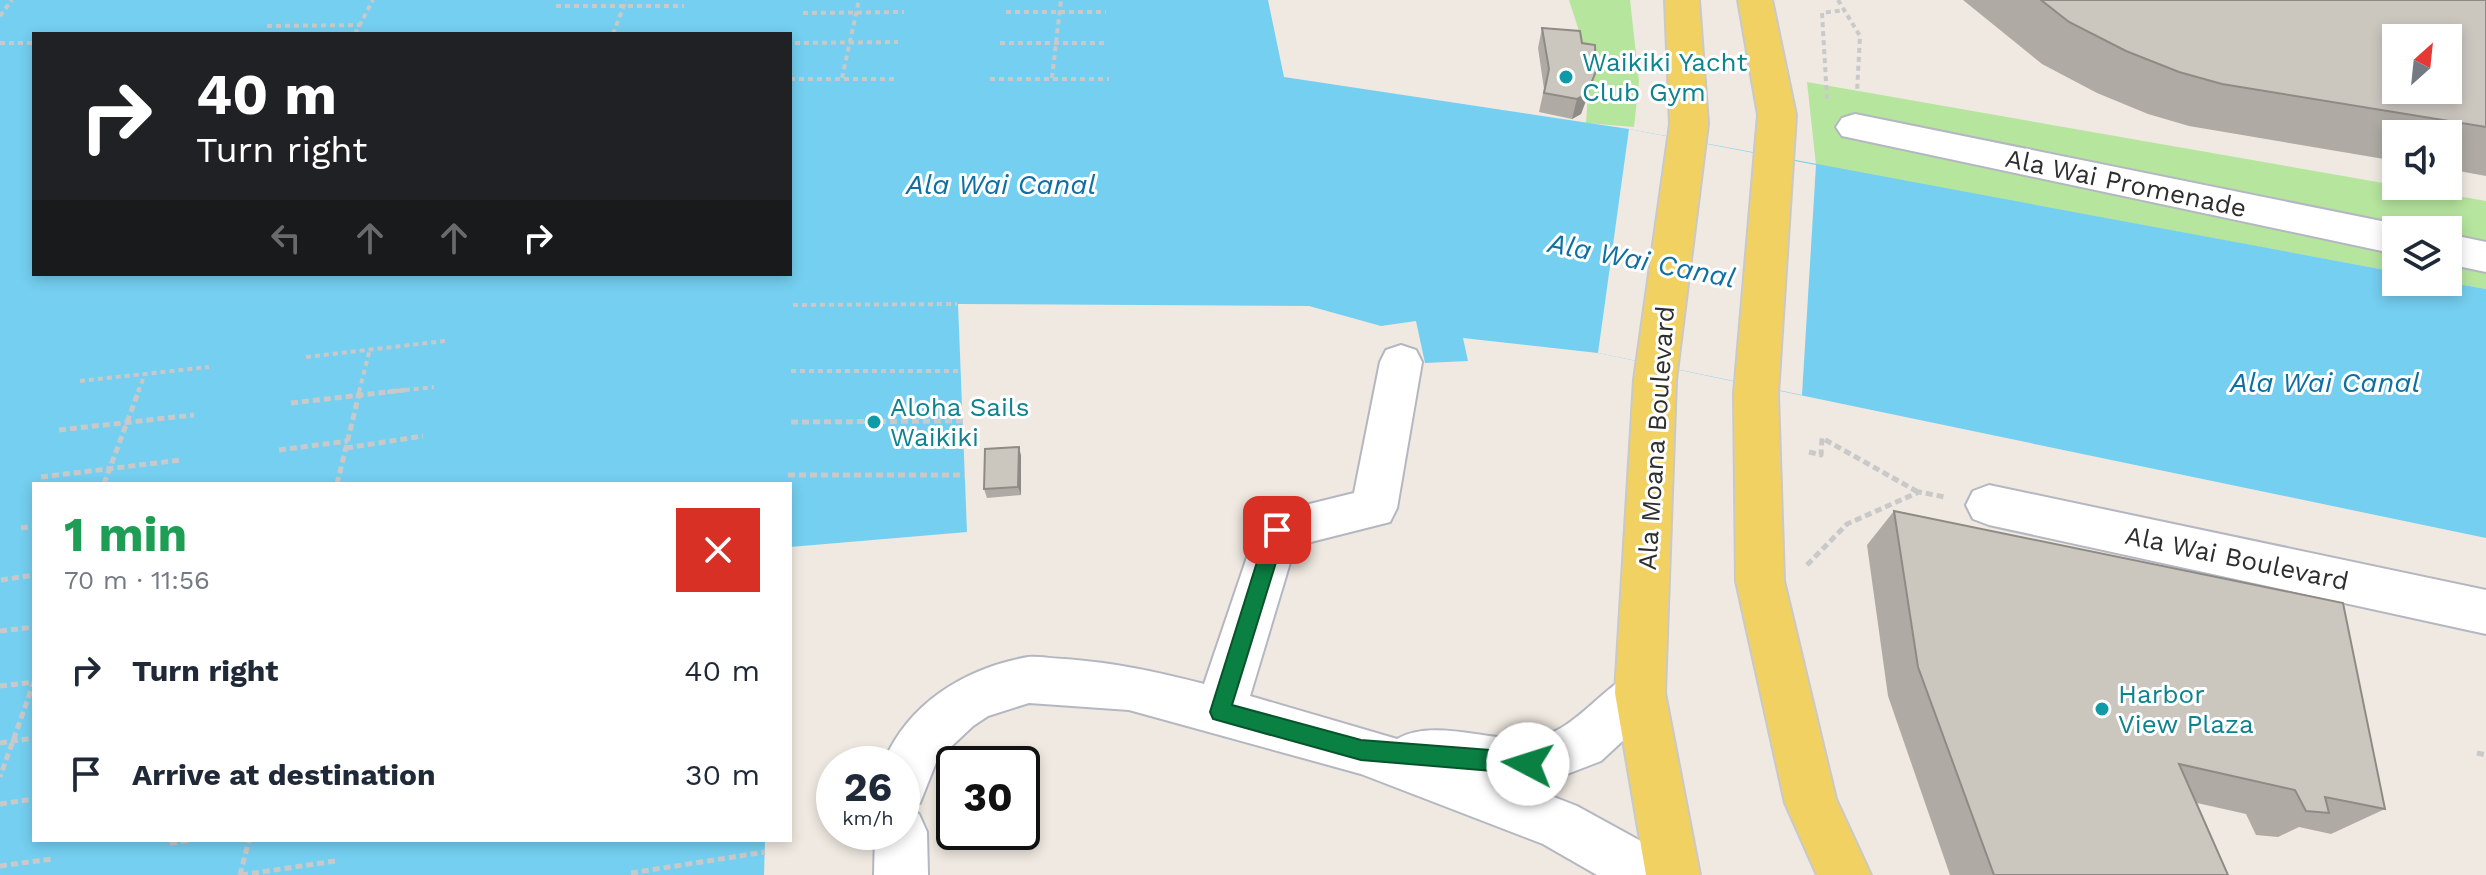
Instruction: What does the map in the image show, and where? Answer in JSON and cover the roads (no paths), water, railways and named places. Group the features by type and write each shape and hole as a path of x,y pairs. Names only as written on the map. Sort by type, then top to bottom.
{"main road":[{"name":"Ala Moana Boulevard","path":"1673,875 1640,693 1655,380 1689,124 1682,0"},
{"path":"1755,0 1777,115 1756,394 1760,581 1811,803 1844,875"}],"street":[{"name":"Ala Wai Promenade","path":"1841,116 2382,236"},
{"path":"2462,252 2486,257"},
{"path":"1220,712 1277,530 1374,508 1401,362"},
{"name":"Ala Wai Boulevard","path":"1989,505 2486,612"},
{"path":"918,746 955,709 975,697 1029,680 1129,687 1361,750 1559,824 1649,875"},
{"path":"1361,750 1528,764 1583,744 1640,693"},
{"path":"901,850 901,875"}],"water":[{"name":"Ala Wai Canal","path":"0,0 1268,0 1284,77 1629,129 2382,269 2382,296 2462,296 2462,285 2486,289 2486,538 1598,353 1463,338 1468,361 1425,363 1416,321 1381,326 1309,306 958,304 967,532 792,547 792,482 32,482 32,842 765,842 764,875 0,875"}],"place":[{"name":"Waikiki Yacht Club Gym","path":"1566,77"},
{"name":"Aloha Sails Waikiki","path":"874,422"},
{"name":"Harbor View Plaza","path":"2102,709"}]}
